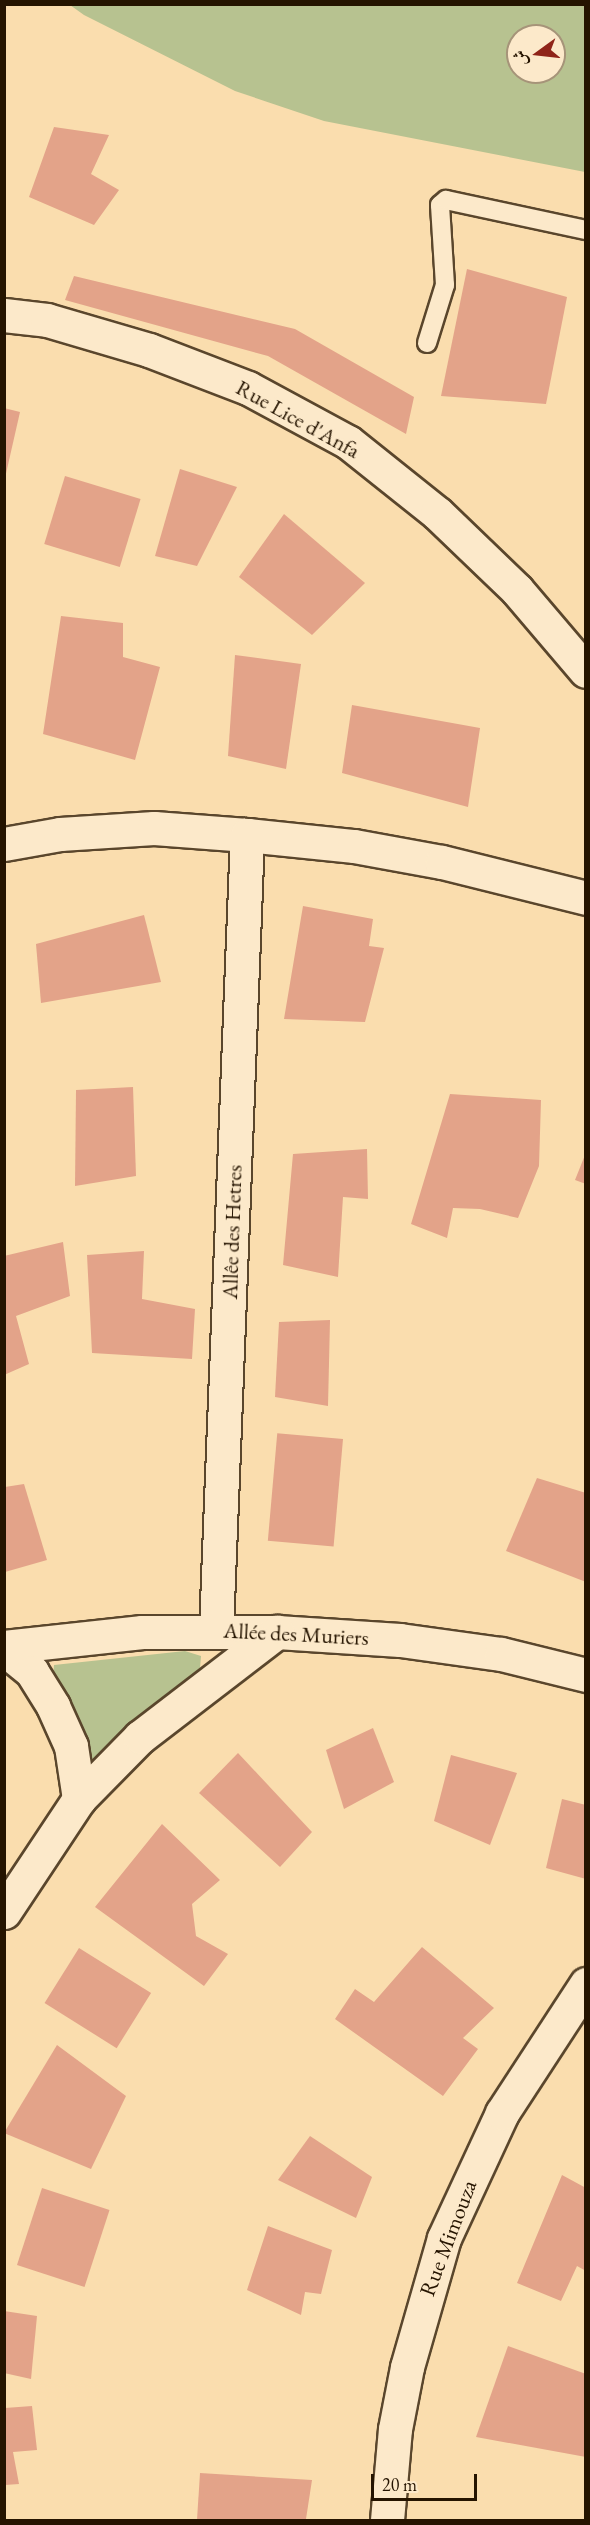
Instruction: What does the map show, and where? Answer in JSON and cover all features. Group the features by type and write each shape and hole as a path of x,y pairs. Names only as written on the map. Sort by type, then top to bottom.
{"street":[{"name":"Rue Lice d'Anfa","path":"4,315 47,320 149,350 248,388 348,442 461,536 517,590 585,671"},
{"path":"4,844 60,834 154,828 247,835 354,846 431,860 585,898"},
{"name":"Allêe des Hetres","path":"216,1629 247,835"},
{"name":"Allée des Muriers","path":"4,1648 61,1638 216,1629 400,1640 501,1654 585,1675"},
{"path":"4,1912 80,1799 140,1737 277,1632"},
{"path":"4,1648 32,1672 53,1706 70,1746 80,1799"},
{"name":"Rue Mimouza","path":"387,2520 395,2429 407,2367 444,2238 502,2113 585,1984"}],"lane":[{"path":"427,343 445,285 440,205 446,200 585,230"}],"green space":[{"path":"70,5 585,5 585,172 324,121 235,91 84,15"},
{"path":"185,1651 201,1656 200,1668 104,1755 91,1761 53,1679 54,1665"}],"building":[{"path":"54,127 109,135 91,174 119,190 94,225 29,197"},
{"path":"467,269 567,297 546,404 441,396"},
{"path":"74,276 295,329 414,397 406,434 268,356 65,300"},
{"path":"4,408 20,412 5,478 4,478"},
{"path":"180,469 237,487 197,566 155,556"},
{"path":"65,476 141,499 120,567 44,544"},
{"path":"284,514 365,583 312,635 239,577"},
{"path":"61,616 123,623 123,657 160,667 135,760 43,734"},
{"path":"235,655 301,664 286,769 228,756"},
{"path":"352,705 480,728 468,807 342,773"},
{"path":"303,906 373,919 369,946 384,948 365,1022 284,1019"},
{"path":"144,915 161,982 41,1003 36,944"},
{"path":"133,1087 136,1176 75,1186 76,1090"},
{"path":"450,1094 541,1100 539,1166 518,1218 480,1209 453,1208 447,1238 411,1224"},
{"path":"367,1149 368,1199 343,1197 338,1277 283,1265 293,1154"},
{"path":"586,1155 586,1184 575,1180"},
{"path":"63,1242 70,1296 16,1316 29,1364 4,1375 4,1256"},
{"path":"144,1251 142,1299 195,1309 192,1359 92,1353 87,1255"},
{"path":"330,1320 328,1406 275,1397 279,1322"},
{"path":"277,1433 343,1439 334,1547 268,1541"},
{"path":"537,1478 586,1493 586,1582 506,1551"},
{"path":"24,1484 47,1560 5,1572 5,1487"},
{"path":"373,1728 394,1782 344,1809 326,1750"},
{"path":"238,1753 312,1832 280,1867 199,1793"},
{"path":"451,1755 517,1773 490,1845 434,1821"},
{"path":"562,1799 586,1805 586,1879 546,1868"},
{"path":"162,1824 220,1880 192,1904 196,1936 228,1954 204,1986 95,1907"},
{"path":"422,1947 494,2008 463,2038 478,2049 443,2096 335,2019 355,1989 374,2002"},
{"path":"79,1948 151,1993 117,2048 45,2003"},
{"path":"57,2045 126,2096 91,2169 4,2133"},
{"path":"310,2136 372,2177 356,2218 278,2180"},
{"path":"562,2175 586,2188 586,2271 577,2266 561,2301 517,2283"},
{"path":"42,2188 110,2210 84,2287 17,2265"},
{"path":"268,2226 332,2250 321,2294 305,2292 301,2315 247,2290"},
{"path":"4,2311 37,2316 31,2379 4,2373"},
{"path":"508,2346 586,2374 586,2457 476,2437"},
{"path":"32,2406 37,2450 13,2452 19,2484 5,2485 5,2408"},
{"path":"200,2473 312,2480 306,2519 197,2520"}]}
